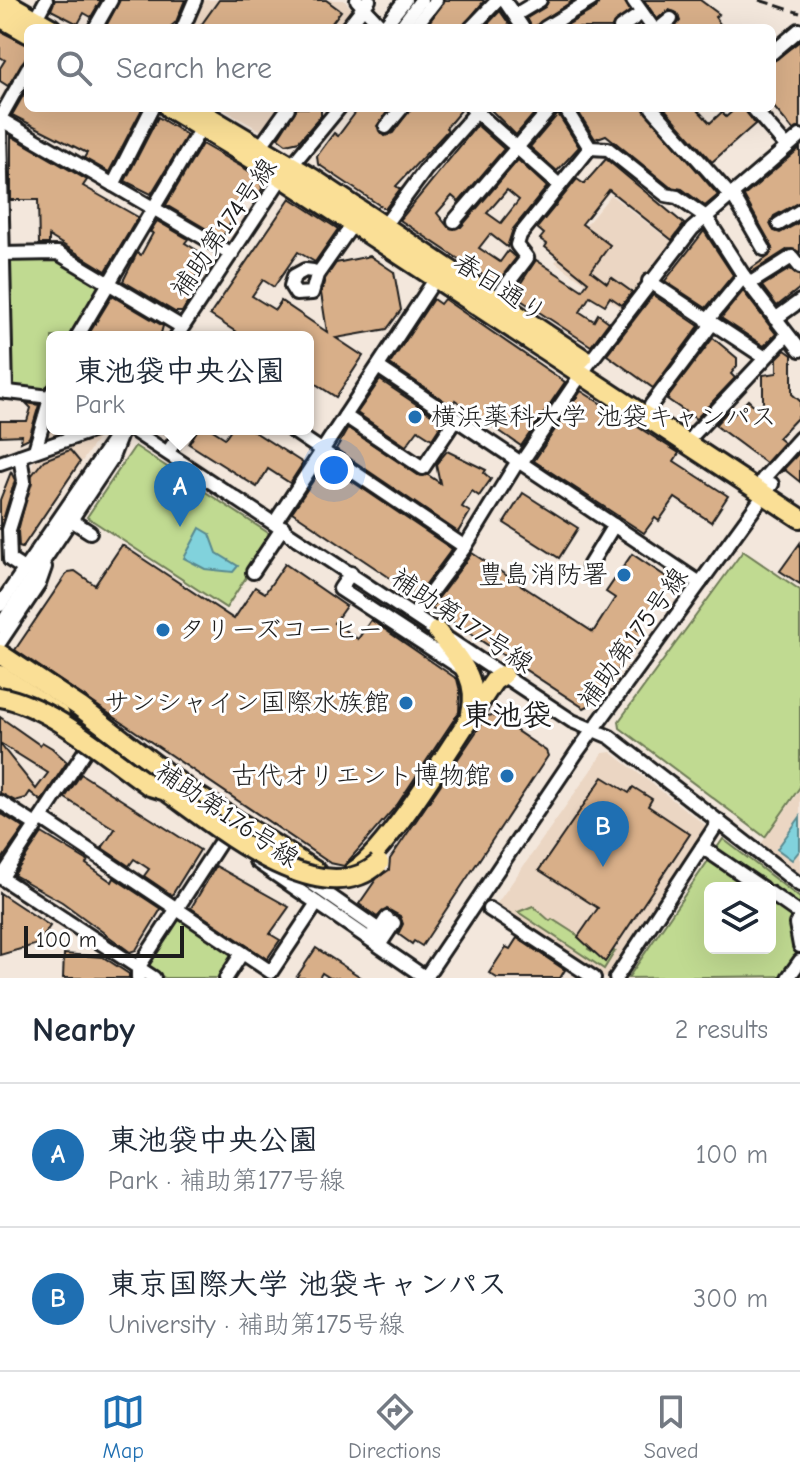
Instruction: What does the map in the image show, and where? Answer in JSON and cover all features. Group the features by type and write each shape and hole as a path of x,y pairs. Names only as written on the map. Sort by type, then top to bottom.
{"highway":[{"path":"2,0 39,21"},
{"path":"21,0 39,21"},
{"path":"0,6 39,21"},
{"path":"0,17 39,21"},
{"name":"春日通り","path":"200,115 260,147 353,224 436,278 651,405 766,486 800,518"},
{"name":"春日通り","path":"200,115 288,172 384,226 495,300 585,368 766,486 800,503"},
{"path":"437,631 470,674 474,694 470,716"},
{"path":"0,654 80,707 139,754 248,831 303,865 323,873 347,873 373,862 494,681 503,675"},
{"path":"0,673 258,853 302,873 329,879 353,878 373,862 501,684 503,675"},
{"path":"0,673 139,754"},
{"path":"0,694 46,715 150,786 166,791"}],"street":[{"path":"97,24 111,0"},
{"path":"185,24 195,0"},
{"path":"386,24 405,0"},
{"path":"403,24 421,0"},
{"path":"417,24 436,0"},
{"path":"475,24 498,0"},
{"path":"504,0 518,20 540,0"},
{"path":"552,24 591,0"},
{"path":"633,0 650,24"},
{"path":"349,24 363,2 380,24"},
{"path":"626,24 642,13"},
{"path":"665,24 671,19"},
{"path":"776,50 799,30"},
{"path":"789,39 800,48"},
{"path":"24,73 5,94 0,118 232,254"},
{"path":"113,185 153,112"},
{"path":"260,147 285,112"},
{"name":"補助第174号線","path":"180,331 288,172 336,112"},
{"path":"386,127 399,112"},
{"path":"384,226 474,112"},
{"path":"479,112 558,184"},
{"path":"454,221 548,112"},
{"path":"568,112 590,148"},
{"path":"656,112 731,195 764,249"},
{"path":"756,112 787,147"},
{"path":"81,331 154,209 200,115"},
{"path":"0,131 3,392 46,394"},
{"path":"414,615 465,547 585,368 649,281 706,217 800,136"},
{"path":"495,300 527,258 517,245 520,235 590,148"},
{"path":"590,148 608,149 666,195 677,197 706,217 746,280 800,350"},
{"path":"779,224 800,211"},
{"path":"313,271 302,271 294,276 291,286 296,294 312,293 317,275 353,224"},
{"path":"2,254 58,253 110,284 178,331"},
{"path":"651,405 710,323 746,280 792,257 800,267"},
{"path":"253,572 322,451 436,278"},
{"path":"649,281 764,357"},
{"path":"775,319 800,301"},
{"path":"694,434 787,335"},
{"path":"378,367 700,583"},
{"path":"35,450 46,412"},
{"path":"345,416 423,468 456,419"},
{"path":"0,463 79,435"},
{"path":"0,605 118,435"},
{"path":"0,626 111,460 120,435"},
{"name":"補助第177号線","path":"141,435 572,721 610,737 800,885"},
{"path":"168,452 179,435"},
{"path":"299,435 465,547"},
{"name":"補助第175号線","path":"426,977 593,730 800,438"},
{"path":"20,456 24,481 9,530 10,560 24,569"},
{"path":"71,520 90,532"},
{"path":"589,566 614,525"},
{"path":"0,642 39,584 52,549"},
{"path":"351,573 340,589 470,674"},
{"path":"34,676 54,689"},
{"name":"補助第176号線","path":"0,694 223,838 426,977"},
{"path":"87,748 1,877 138,973 154,978"},
{"path":"0,802 38,821 271,972 317,903"},
{"path":"616,978 719,821"},
{"path":"248,831 304,878 379,930 391,921 382,941 258,853"},
{"path":"138,973 175,907 223,838"},
{"path":"702,847 753,882"},
{"path":"776,898 800,916 796,924 800,946"},
{"path":"489,909 594,978"},
{"path":"226,978 242,953"},
{"path":"788,978 800,961"}],"shaded area":[{"path":"201,0 344,0 352,9 342,24 191,24"},
{"path":"228,112 280,112 265,133"},
{"path":"611,195 672,242 624,310 555,262"},
{"path":"111,291 172,327 169,331 87,331"},
{"path":"46,421 46,435 100,435 22,550 13,547 13,528"},
{"path":"611,752 709,828 606,978 496,905 603,753"},
{"path":"800,790 800,874 761,844"}],"green space":[{"path":"56,258 103,286 75,331 46,331 46,389 12,386 9,259"},
{"path":"135,446 273,536 226,608 87,517"},
{"path":"743,551 800,590 800,787 765,837 620,728 619,721"},
{"path":"723,839 800,898 800,976 628,978"},
{"path":"533,906 550,921 552,919 591,944 588,949 597,954 615,951 604,969 518,912"},
{"path":"181,918 231,951 233,959 220,978 165,978 149,968 147,960 174,919"}],"water":[{"path":"200,528 210,534 217,553 238,566 233,572 205,569 184,558"},
{"path":"800,817 800,850 792,860 777,849"}],"building":[{"path":"55,0 101,0 91,17 84,13 78,24 51,10"},
{"path":"120,0 185,0 174,24 107,24"},
{"path":"219,0 326,0 341,11 331,24 202,24"},
{"path":"445,0 484,1 465,24 428,24"},
{"path":"549,0 574,0 538,24 530,24 527,18 545,7"},
{"path":"600,0 624,0 630,11 615,24 569,24 596,8"},
{"path":"644,0 700,0 719,14 715,17 720,24 677,24 680,21 677,13 669,10 657,19"},
{"path":"500,11 509,24 488,24"},
{"path":"0,31 24,43 24,60 8,86 0,81 0,68 5,60 0,57"},
{"path":"800,41 800,127 793,130 776,110 776,59"},
{"path":"24,94 24,112 140,112 109,172 84,158 87,153 12,115"},
{"path":"294,112 321,112 321,116 299,141 286,144 278,138"},
{"path":"356,112 387,112 377,126 385,136 393,133 408,112 460,112 446,128 448,130 396,186 400,189 385,209 318,164 317,156 334,133 338,136"},
{"path":"493,112 536,112 516,135"},
{"path":"646,112 718,195 705,206 682,189 670,187 606,135 595,139 579,113"},
{"path":"668,112 700,112 710,123 722,112 726,117 732,112 747,112 755,124 712,162"},
{"path":"558,114 579,147 557,171 530,147"},
{"path":"158,117 187,135 151,194 125,181"},
{"path":"477,125 504,149 459,202 452,196 437,213 448,227 461,227 518,160 547,187 513,229 507,247 490,234 479,248 500,262 508,251 516,258 496,284 400,220","holes":["507,190 519,200 501,223 487,213"]},
{"path":"11,136 87,180 83,186 138,217 106,271 49,236 49,244 39,244 38,200 11,200"},
{"path":"202,144 261,178 262,189 254,201 246,196 222,238 166,205"},
{"path":"800,148 800,202 774,216 770,224 774,231 780,233 800,222 800,252 788,249 752,272 750,269 769,256 773,248 744,196"},
{"path":"606,159 684,224 672,240 609,190 582,224 610,245 591,271 607,283 611,277 632,292 622,305 610,297 605,305 590,296 580,312 594,321 598,314 609,322 591,346 513,295 536,260 582,290 588,282 545,247 547,244 540,239 544,234 537,228 577,179 584,184"},
{"path":"290,198 338,229 315,262 298,252 274,287 263,280 252,296 275,310 281,301 327,332 321,293 325,279 336,263 370,256 394,272 401,310 387,329 336,338 363,356 336,397 314,383 314,331 235,331 210,315"},
{"path":"157,221 188,239 185,243 208,257 193,280 199,284 182,312 175,312 123,281 137,253 141,255"},
{"path":"704,231 733,275 706,308 665,281"},
{"path":"790,269 800,276 800,288 777,306 762,286"},
{"path":"743,291 776,334 764,346 721,318"},
{"path":"653,295 699,326 653,388 607,355"},
{"path":"112,296 163,326 162,331 91,331"},
{"path":"433,299 440,304 444,299 565,382 521,446 455,400 452,406 390,364"},
{"path":"713,338 737,358 737,366 731,374 735,378 696,419 667,399"},
{"path":"785,350 792,355 792,394 800,401 800,415 778,438 784,443 766,463 715,425 727,412 732,416 748,400 763,414 763,375 777,373 777,358"},
{"path":"380,380 443,422 432,439 418,430 406,446 357,413"},
{"path":"581,391 679,453 674,461 728,496 711,522 675,498 659,521 655,518 644,533 534,461"},
{"path":"26,403 39,405 29,438 21,442 22,435 0,436 0,421 27,421 31,408"},
{"path":"348,428 418,475 428,475 440,483 436,464 447,451 486,470 484,473 491,479 479,496 472,491 462,507 470,512 458,532 336,449"},
{"path":"194,435 220,435 225,438 227,435 259,435 303,463 290,483 268,469 257,487 189,444"},
{"path":"70,450 80,462 22,548 19,547 18,531 32,475 44,460"},
{"path":"800,452 800,482 785,470 781,472"},
{"path":"325,463 452,549 417,596 292,512"},
{"path":"11,472 15,480 0,530 0,500"},
{"path":"523,493 578,528 559,558 504,523"},
{"path":"800,543 800,584 780,571"},
{"path":"122,545 234,619 255,587 265,593 285,564 346,606 334,623 358,639 371,620 457,679 459,712 397,805 344,866 330,863 15,650 68,572 75,571 95,585"},
{"path":"472,553 593,632 615,598 606,592 632,554 671,580 637,629 644,633 594,703 584,708 431,608"},
{"path":"493,715 546,751 548,756 422,946 414,941 412,944 398,934 403,924 400,916 387,909 377,917 359,904 377,878 389,870 390,859 487,716"},
{"path":"0,717 40,745 42,742 52,748 67,762 41,801 30,792 26,798 15,801 0,793 0,744 36,789 48,773 0,743"},
{"path":"81,774 200,850 172,895 144,876 149,869 134,859 129,866 102,848 115,829 65,798"},
{"path":"603,777 629,793 633,787 652,799 648,806 690,834 605,962 578,937 598,908 539,870"},
{"path":"0,813 24,828 0,862"},
{"path":"42,833 88,861 86,864 112,882 114,878 161,909 136,950 130,952 62,902 14,875"},
{"path":"216,866 289,907 270,934 280,940 267,959 191,908"},
{"path":"0,893 50,926 38,944 0,955"},
{"path":"517,938 565,970 560,978 497,978 489,973 506,947 510,949"},
{"path":"316,948 362,978 330,978 322,973 319,978 296,978"},
{"path":"64,954 103,957 129,974 129,978 63,978"}],"railway":[{"path":"759,0 800,13"}],"place":[{"name":"横浜薬科大学 池袋キャンパス","path":"415,417"},
{"name":"東池袋中央公園","path":"180,527"},
{"name":"豊島消防署","path":"624,575"},
{"name":"タリーズコーヒー","path":"163,630"},
{"name":"サンシャイン国際水族館","path":"406,703"},
{"name":"古代オリエント博物館","path":"507,776"},
{"name":"東京国際大学 池袋キャンパス","path":"603,867"}],"district":[{"name":"東池袋","path":"507,715"}]}
